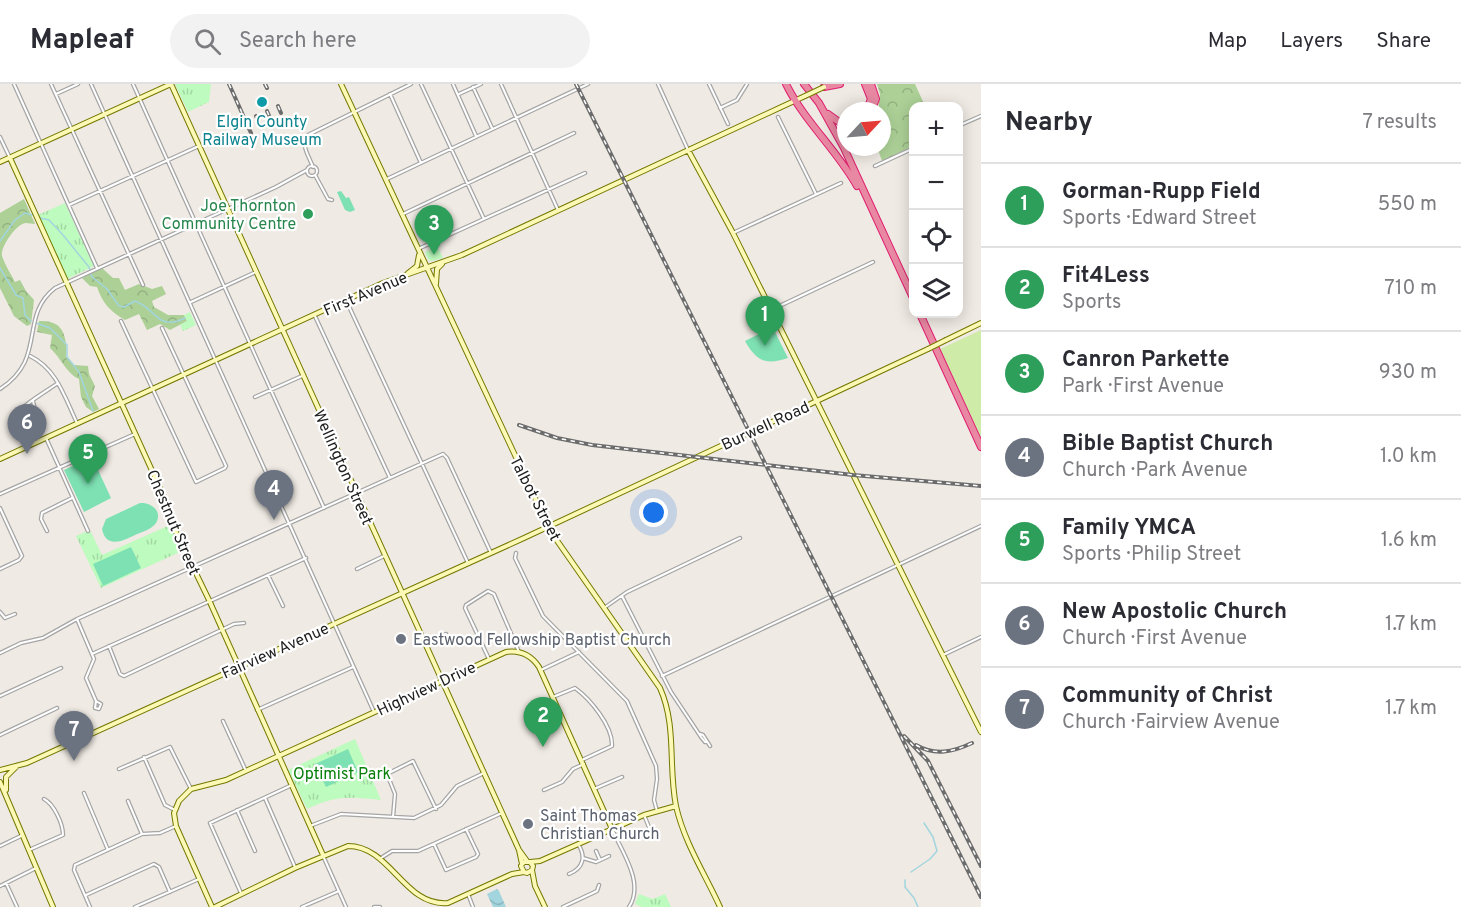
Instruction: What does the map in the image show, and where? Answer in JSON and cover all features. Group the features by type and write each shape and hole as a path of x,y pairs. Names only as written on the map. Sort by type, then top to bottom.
{"highway":[{"path":"786,84 794,101 852,176 894,256"},
{"path":"804,84 819,104 844,148 909,289"},
{"path":"827,85 840,84"},
{"path":"861,84 870,97"},
{"path":"866,84 870,102"},
{"path":"871,84 876,99 875,102"},
{"path":"819,104 837,120"},
{"path":"851,156 865,193"},
{"path":"922,318 981,447"}],"street":[{"path":"14,84 97,268"},
{"path":"51,84 143,285"},
{"path":"56,94 78,84"},
{"path":"91,84 374,712"},
{"path":"133,84 324,508"},
{"path":"0,162 171,84"},
{"name":"Wellington Street","path":"171,84 519,850 532,869"},
{"name":"Talbot Street","path":"341,84 548,526 660,688 668,707 672,735 671,758 676,806 690,846 720,907"},
{"path":"309,175 310,159 304,146 304,140 308,135 411,84"},
{"path":"421,84 484,219"},
{"path":"453,84 476,137"},
{"path":"458,94 481,84"},
{"path":"501,84 558,211"},
{"path":"385,180 588,84"},
{"path":"658,84 688,150 733,233 981,732"},
{"path":"709,84 728,124"},
{"path":"720,108 737,99 747,84"},
{"name":"First Avenue","path":"0,459 314,314 405,275 442,263 558,211 827,85"},
{"path":"473,87 493,129"},
{"path":"390,94 421,163"},
{"path":"963,124 981,116"},
{"path":"778,117 816,194"},
{"path":"401,215 574,133"},
{"name":"Chestnut Street","path":"0,137 171,512 175,531 209,600 346,907"},
{"path":"69,205 199,146"},
{"path":"874,166 909,150"},
{"path":"310,168 316,170 315,175 328,199 332,200"},
{"path":"0,388 18,373 29,356 35,316 40,305 51,292 66,282 298,177 310,168"},
{"path":"405,275 417,265 418,251 585,173"},
{"path":"298,177 315,175"},
{"path":"733,233 841,183"},
{"path":"771,310 873,262"},
{"path":"436,288 437,269 442,263"},
{"path":"190,303 256,272"},
{"path":"346,300 468,563"},
{"path":"314,314 390,478"},
{"path":"121,321 195,481 225,468 225,464 162,328"},
{"name":"Burwell Road","path":"548,526 981,323"},
{"path":"29,356 46,367 58,383 77,423"},
{"path":"255,397 302,376"},
{"path":"33,401 35,410 15,417 16,413 58,383"},
{"path":"0,495 135,434"},
{"path":"46,438 88,531"},
{"path":"0,653 21,643 44,638 78,619 445,454 490,553"},
{"path":"47,531 41,519 42,513 72,498"},
{"path":"0,508 22,555 21,558 0,569"},
{"name":"Fairview Avenue","path":"0,770 17,766 548,526"},
{"path":"662,676 981,526"},
{"path":"604,608 636,587 740,538"},
{"path":"516,554 514,558 543,616 627,700 656,766 654,800 657,812"},
{"path":"357,569 384,556"},
{"path":"92,654 306,558"},
{"path":"268,575 283,606"},
{"path":"489,659 465,608 466,605 488,591 494,594 519,652 533,659 541,670 583,762 635,883 634,898 629,907"},
{"path":"622,596 677,702 710,746"},
{"path":"0,612 5,618 15,614"},
{"path":"78,619 94,662 86,678 96,701"},
{"path":"109,646 120,674 124,676 222,629 237,623 244,623"},
{"path":"425,643 446,634"},
{"path":"943,655 981,637"},
{"name":"Highview Drive","path":"191,789 222,782 489,659 506,652 519,652"},
{"path":"541,670 579,652"},
{"path":"257,710 353,667"},
{"path":"0,696 61,668"},
{"path":"544,790 562,782 573,769 610,747 612,741 599,713 578,690 572,689 553,697"},
{"path":"0,735 57,708"},
{"path":"223,721 246,771"},
{"path":"118,769 170,747 191,789 182,796 175,810 176,826 213,907 338,848 352,846 366,849 380,859 419,897 444,906 512,874 525,873 540,861"},
{"path":"144,758 165,805 175,810"},
{"path":"393,817 395,794 387,774 414,761 436,809"},
{"path":"7,798 5,778 17,766"},
{"path":"310,825 337,814 414,818 436,809 457,786 484,773"},
{"path":"594,789 622,777"},
{"path":"0,782 53,907"},
{"path":"241,893 210,825 213,820 292,785"},
{"path":"84,794 108,850"},
{"path":"265,798 295,868"},
{"path":"29,850 63,835 63,829 51,804 44,799"},
{"path":"128,801 142,834"},
{"path":"512,874 521,865 540,861 644,815 676,806"},
{"path":"237,810 255,851"},
{"path":"380,859 392,851 415,852 502,813"},
{"path":"644,815 653,837"},
{"path":"90,907 74,867 142,834 160,833 176,826"},
{"path":"434,844 444,868 448,870 478,855 466,829"},
{"path":"0,846 23,836"},
{"path":"569,874 577,871 583,858 578,844"},
{"name":"Wellington Street","path":"519,850 521,865 525,873"},
{"path":"596,851 600,860"},
{"path":"583,858 593,862 609,856"},
{"path":"85,896 154,864 159,867 170,892"},
{"path":"0,886 36,868"},
{"path":"532,869 535,886"},
{"path":"525,873 535,886 545,907"},
{"path":"135,907 199,879"},
{"path":"6,883 16,907"},
{"path":"563,907 597,891 599,885"},
{"path":"302,907 339,891"},
{"path":"468,894 473,907"},
{"path":"374,907 380,907"}],"green space":[{"path":"175,84 211,84 209,102 188,112"},
{"path":"877,84 915,84 923,102 909,102 909,148 882,161 880,156 891,156 891,102 879,102 880,94"},
{"path":"341,191 346,198 349,197 355,210 350,212 345,210 337,192"},
{"path":"24,199 35,224 26,223 18,227 6,242 2,256 15,282 20,280 34,300 31,324 27,326 14,316 0,288 0,213"},
{"path":"65,203 94,266 67,279 38,215"},
{"path":"437,246 443,258 431,261 425,252"},
{"path":"102,268 113,278 119,278 125,290 139,284 152,289 162,286 166,294 152,301 154,307 168,315 184,315 187,321 170,330 160,324 147,330 139,314 125,320 108,306 97,287 90,286 82,278"},
{"path":"190,312 196,325 183,331 180,325 187,321 184,315"},
{"path":"39,321 50,322 61,328 65,337 66,357 74,365 88,366 95,386 92,396 99,409 93,412 86,407 81,397 79,379 50,348 52,335 37,332"},
{"path":"771,328 788,358 774,361 763,360 754,354 745,341"},
{"path":"981,330 981,438 940,349"},
{"path":"92,457 111,498 84,512 64,470"},
{"path":"140,503 155,508 158,515 156,523 147,530 120,541 107,539 102,529 106,519"},
{"path":"170,525 182,551 101,588 76,536 90,530 102,555"},
{"path":"131,547 141,568 103,586 93,564"},
{"name":"Optimist Park","path":"355,739 381,800 343,798 327,801 307,809 288,770"},
{"path":"348,749 358,772 326,787 315,764"},
{"path":"639,894 653,899 665,894 671,907 642,907 635,904"}],"water":[{"path":"497,889 506,907 493,907 487,894"}],"waterway":[{"path":"0,241 15,220 25,213 32,215"},
{"path":"40,218 49,220 63,235 89,267 92,277 107,289 119,306 124,307 135,301 162,321 176,322 185,318"},
{"path":"0,268 16,295 23,298 25,315 31,321"},
{"path":"36,323 50,328 67,345 67,357 79,372 93,411"},
{"path":"911,872 930,859 937,851 933,837 924,823"},
{"path":"905,880 905,887 918,907"}],"railway":[{"path":"229,84 251,133"},
{"path":"265,84 267,88"},
{"path":"576,84 981,897"},
{"path":"278,106 281,113"},
{"path":"267,111 270,118"},
{"path":"256,116 259,123"},
{"path":"519,425 557,438 592,445 853,475 981,486"},
{"path":"904,736 928,761 981,866"},
{"path":"916,745 930,751 944,752 972,743"}],"place":[{"name":"Elgin County Railway Museum","path":"262,102"},
{"name":"Joe Thornton Community Centre","path":"308,214"},
{"name":"Canron Parkette","path":"434,255"},
{"name":"Gorman-Rupp Field","path":"765,346"},
{"name":"New Apostolic Church","path":"27,454"},
{"name":"Family YMCA","path":"88,484"},
{"name":"Bible Baptist Church","path":"274,520"},
{"name":"Eastwood Fellowship Baptist Church","path":"401,639"},
{"name":"Fit4Less","path":"543,747"},
{"name":"Community of Christ","path":"74,761"},
{"name":"Saint Thomas Christian Church","path":"528,824"}]}
